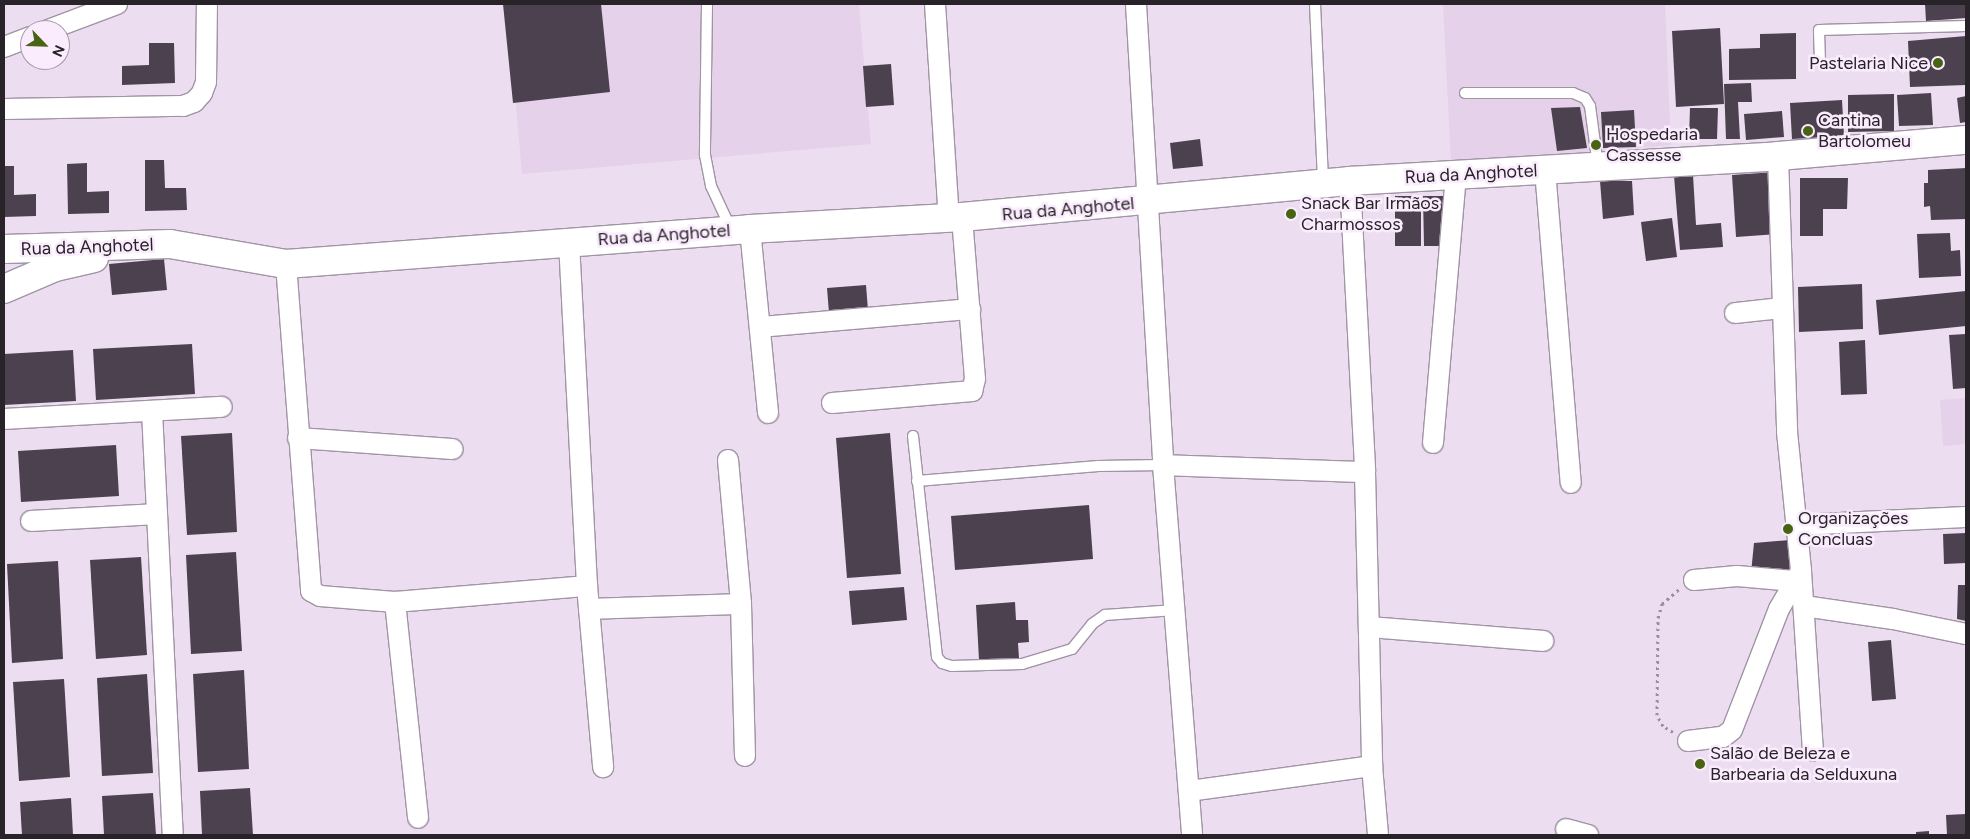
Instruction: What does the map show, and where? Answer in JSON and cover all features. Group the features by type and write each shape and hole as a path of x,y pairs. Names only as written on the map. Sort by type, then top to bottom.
{"main road":[{"name":"Rua da Anghotel","path":"4,249 170,244 286,264 741,229 956,218 1148,202 1350,181 1778,156 1966,140"},
{"name":"Rua da Anghotel","path":"4,289 81,259 170,244"}],"street":[{"path":"70,22 117,4"},
{"path":"4,109 183,106 194,102 202,93 206,82 207,4"},
{"path":"832,402 972,391 975,379 970,309 956,218 936,4"},
{"path":"1136,4 1163,465 1192,835"},
{"path":"4,47 20,41"},
{"path":"1778,156 1781,308 1787,432 1796,525 1798,576 1804,606 1814,751"},
{"path":"1545,170 1571,483"},
{"path":"1433,443 1456,175"},
{"path":"1350,181 1365,472 1372,766 1378,835"},
{"path":"741,229 760,327 768,413"},
{"path":"569,242 586,586 604,767"},
{"path":"286,264 311,591 320,596 395,602 586,586"},
{"path":"1734,313 1781,308"},
{"path":"760,327 970,309"},
{"path":"4,419 222,407"},
{"path":"152,411 173,835"},
{"path":"298,438 452,449"},
{"path":"728,460 740,604 745,756"},
{"path":"1163,465 1365,472"},
{"path":"31,521 157,514"},
{"path":"1796,525 1866,524 1966,517"},
{"path":"1694,580 1737,576 1798,576"},
{"path":"1688,741 1727,736 1732,730 1778,609 1798,576"},
{"path":"395,602 418,818"},
{"path":"589,609 740,604"},
{"path":"1804,606 1894,619 1966,634"},
{"path":"1370,627 1543,641"},
{"path":"1189,791 1372,766"},
{"path":"1566,829 1588,835"}],"lane":[{"path":"707,4 706,154 711,186 741,229"},
{"path":"1315,4 1323,184"},
{"path":"1820,61 1819,30 1966,26"},
{"path":"1465,93 1573,92 1585,98 1590,106 1598,167"},
{"path":"913,436 937,656 942,663 952,666 1022,664 1072,649 1092,624 1105,615 1175,610"},
{"path":"917,481 1098,466 1163,465"}],"path":[{"path":"1662,604 1658,618 1657,715 1664,726 1688,741"}],"shaded area":[{"path":"507,4 859,4 871,144 522,174"},
{"path":"1443,4 1665,4 1671,145 1451,163"},
{"path":"1966,398 1966,444 1943,446 1940,400"}],"building":[{"path":"503,4 601,4 610,92 513,103"},
{"path":"1925,4 1966,4 1966,18 1926,21"},
{"path":"1720,28 1724,104 1676,107 1672,31"},
{"path":"1796,33 1796,79 1729,80 1729,49 1760,48 1760,34"},
{"name":"Pastelaria Nice","path":"1966,36 1966,85 1910,87 1908,41"},
{"path":"149,43 174,43 175,83 122,85 122,66 149,65"},
{"path":"891,64 894,105 866,107 863,66"},
{"path":"1751,83 1752,102 1738,102 1740,139 1726,139 1724,84"},
{"path":"1931,93 1933,125 1899,126 1897,95"},
{"path":"1894,94 1894,131 1848,132 1848,95"},
{"path":"1966,96 1966,122 1960,123 1957,98"},
{"path":"1842,100 1844,136 1792,139 1790,103"},
{"path":"1580,107 1587,148 1557,151 1551,108"},
{"path":"1690,108 1718,108 1717,139 1689,139"},
{"path":"1634,110 1636,147 1603,148 1601,112"},
{"path":"1782,111 1784,137 1746,140 1744,114"},
{"path":"1200,139 1203,166 1173,169 1170,143"},
{"path":"145,160 164,160 165,188 186,188 187,210 145,211"},
{"path":"87,163 87,192 109,191 109,213 68,214 67,164"},
{"path":"4,166 14,166 14,195 36,194 36,216 4,217"},
{"path":"1966,168 1966,219 1931,220 1930,206 1924,207 1924,183 1928,183 1928,170"},
{"path":"1775,172 1778,234 1736,237 1732,175"},
{"path":"1693,175 1696,225 1721,223 1723,247 1680,250 1674,176"},
{"path":"1800,178 1848,178 1847,209 1823,209 1823,236 1800,236"},
{"path":"1600,181 1632,181 1634,215 1603,219"},
{"path":"1395,196 1421,196 1421,246 1395,246"},
{"path":"1423,196 1450,196 1450,246 1424,246"},
{"path":"1672,218 1677,257 1646,261 1641,222"},
{"path":"1950,233 1951,251 1960,250 1961,276 1919,278 1917,234"},
{"path":"164,259 167,290 112,295 109,264"},
{"path":"1862,284 1863,329 1799,332 1798,287"},
{"path":"866,285 868,310 829,313 827,288"},
{"path":"1966,291 1966,326 1879,335 1876,300"},
{"path":"1966,334 1966,388 1953,389 1949,335"},
{"path":"1865,340 1867,394 1841,395 1839,342"},
{"path":"192,344 195,394 96,400 93,349"},
{"path":"73,350 76,401 4,405 4,354"},
{"path":"232,433 237,532 187,535 181,436"},
{"path":"890,433 901,574 847,578 836,438"},
{"path":"116,445 119,496 21,502 18,451"},
{"path":"1089,505 1093,559 955,570 951,516"},
{"path":"1966,533 1966,563 1944,564 1943,534"},
{"path":"1790,540 1790,571 1751,573 1754,543"},
{"path":"236,552 242,651 191,654 186,555"},
{"path":"141,557 147,655 96,659 90,560"},
{"path":"58,561 63,659 12,663 7,564"},
{"path":"1958,585 1966,585 1966,621 1957,619"},
{"path":"904,587 907,620 852,625 849,591"},
{"path":"1015,602 1016,620 1028,620 1029,642 1018,643 1019,658 979,660 976,605"},
{"path":"1891,640 1896,699 1872,701 1868,642"},
{"path":"244,670 249,769 198,772 193,674"},
{"path":"147,674 153,773 102,776 97,678"},
{"path":"64,679 70,777 19,781 13,682"},
{"path":"250,788 253,835 202,835 200,791"},
{"path":"153,793 156,835 104,835 102,796"},
{"path":"71,798 73,835 22,835 20,802"},
{"path":"1966,814 1966,835 1947,835 1946,815"},
{"path":"1929,831 1929,835 1916,835 1916,832"}],"place":[{"name":"Pastelaria Nice","path":"1938,63"},
{"name":"Cantina Bartolomeu","path":"1808,131"},
{"name":"Hospedaria Cassesse","path":"1596,145"},
{"name":"Snack Bar Irmãos Charmossos","path":"1291,214"},
{"name":"Organizações Concluas","path":"1788,529"},
{"name":"Salão de Beleza e Barbearia da Selduxuna","path":"1700,764"}]}
